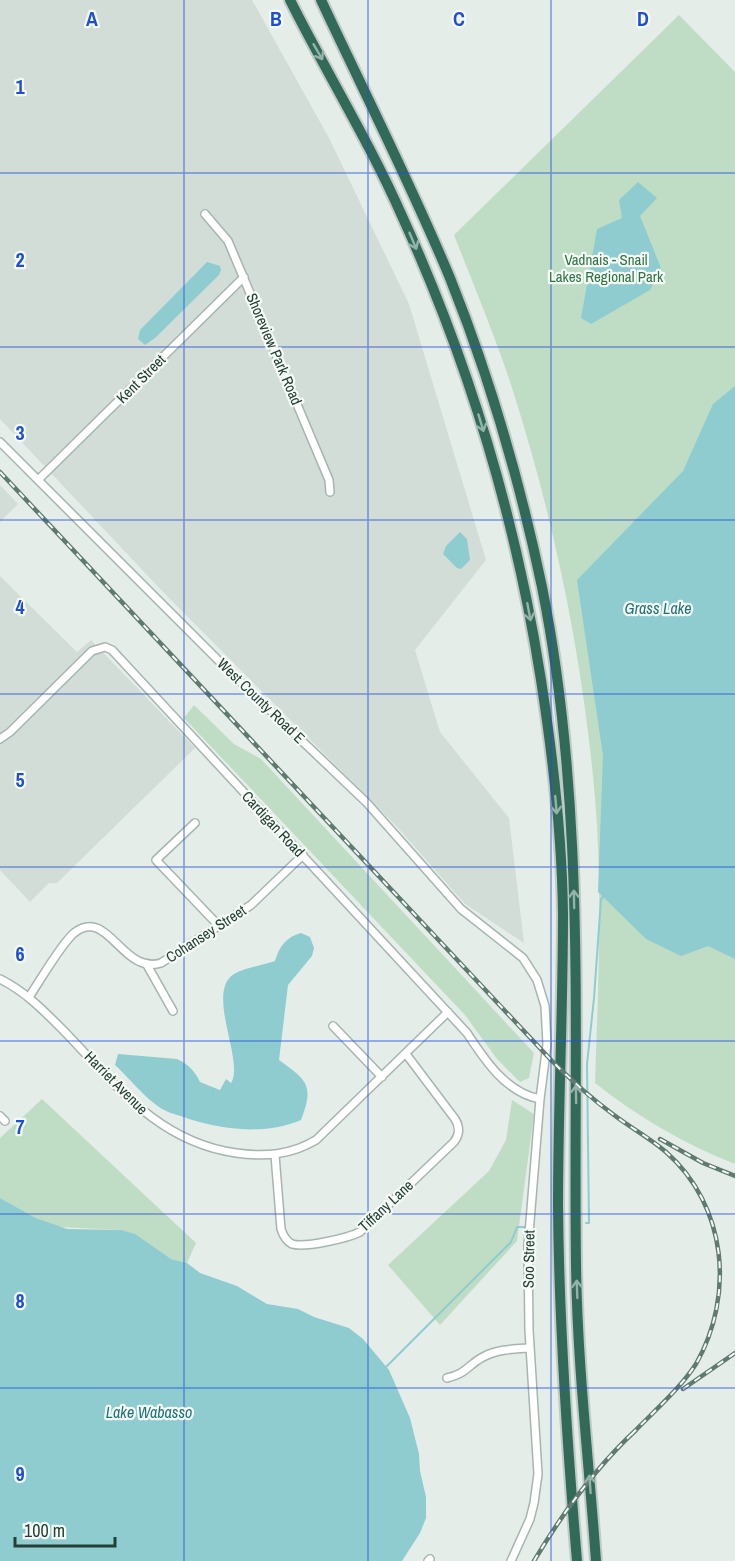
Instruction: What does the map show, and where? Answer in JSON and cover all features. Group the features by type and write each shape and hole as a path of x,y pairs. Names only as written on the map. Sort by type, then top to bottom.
{"highway":[{"path":"288,0 379,167 445,318 466,375 495,471 515,546 532,626 552,764 562,894 558,1132 559,1275 577,1561"},
{"path":"321,0 430,231 469,329 491,392 519,486 550,633 566,750 573,843 577,1298 597,1561"},
{"path":"570,1561 574,1526"}],"street":[{"name":"Shoreview Park Road","path":"205,214 228,241 330,480 330,492"},
{"name":"Kent Street","path":"38,480 244,277"},
{"name":"West County Road E","path":"0,442 240,682 367,803 461,909 523,958"},
{"name":"Cardigan Road","path":"0,739 10,732 92,651 105,647 112,650 467,1032 480,1053 496,1072 518,1091 540,1099"},
{"path":"195,823 156,860 219,926"},
{"name":"Cohansey Street","path":"29,997 74,933 84,928 103,930 132,958 147,965 161,963 252,905 303,855"},
{"name":"Soo Street","path":"511,1561 530,1519 537,1489 538,1463 530,1348 528,1246 540,1099 547,1044 545,1006 537,980 523,958"},
{"path":"147,965 173,1011"},
{"name":"Harriet Avenue","path":"0,979 29,997 134,1104 162,1125 193,1142 243,1154 275,1155 296,1150 316,1140 448,1012"},
{"path":"333,1026 382,1077"},
{"name":"Tiffany Lane","path":"275,1155 281,1229 286,1239 291,1243 301,1245 341,1239 360,1232 454,1142 458,1135 459,1129 455,1119 406,1054"},
{"path":"447,1378 460,1375 474,1363 492,1353 530,1348"}],"shaded area":[{"path":"0,0 252,0 329,138 409,304 486,560 415,650 440,732 509,818 524,943 465,904 398,828 164,593 0,419"},
{"path":"0,485 18,504 0,522"},
{"path":"0,576 77,652 91,640 195,748 57,883 49,883 30,902 0,870"}],"green space":[{"name":"Vadnais - Snail Lakes Regional Park","path":"679,15 735,72 735,1164 662,1129 595,1083 599,869 590,746 575,643 554,541 528,441 485,312 454,235"},
{"path":"194,705 234,744 261,759 534,1053 529,1078 520,1082 497,1059 465,1015 184,718"},
{"path":"42,1099 196,1243 187,1263 171,1259 121,1230 58,1227 0,1198 0,1138"},
{"path":"512,1100 534,1114 517,1241 440,1325 388,1265 489,1171 506,1140"}],"water":[{"path":"638,182 657,198 640,216 661,268 650,290 591,324 581,318 597,229 622,218 619,200"},
{"path":"207,262 220,266 219,275 145,345 138,339 140,330"},
{"name":"Grass Lake","path":"735,386 735,959 708,946 681,956 646,939 598,892 603,756 577,580 683,471 713,404"},
{"path":"460,532 467,539 470,560 461,569 443,554 446,546"},
{"path":"301,933 310,937 314,948 312,956 288,985 279,1060 302,1078 305,1084 307,1098 301,1120 274,1128 245,1129 217,1126 189,1119 153,1103 115,1065 118,1054 177,1059 191,1068 200,1082 220,1090 226,1079 231,1083 234,1073 233,1060 223,996 226,983 238,972 275,961 284,943"},
{"name":"Lake Wabasso","path":"0,1198 36,1218 67,1229 121,1230 135,1234 171,1259 187,1263 200,1273 237,1286 267,1304 298,1309 314,1317 349,1328 363,1339 389,1370 410,1418 419,1454 426,1497 426,1518 420,1533 402,1561 0,1561"}],"waterway":[{"path":"586,1223 589,1223 587,1064 601,899 605,895"},
{"path":"386,1367 511,1242 517,1227 525,1227"}],"railway":[{"path":"0,472 552,1061 620,1120 666,1152 686,1174 702,1198 713,1225 720,1281 716,1309 708,1337 689,1374 631,1435"},
{"path":"660,1139 703,1163 735,1176"},
{"path":"683,1389 735,1353"},
{"path":"534,1561 580,1492 636,1430"}]}
